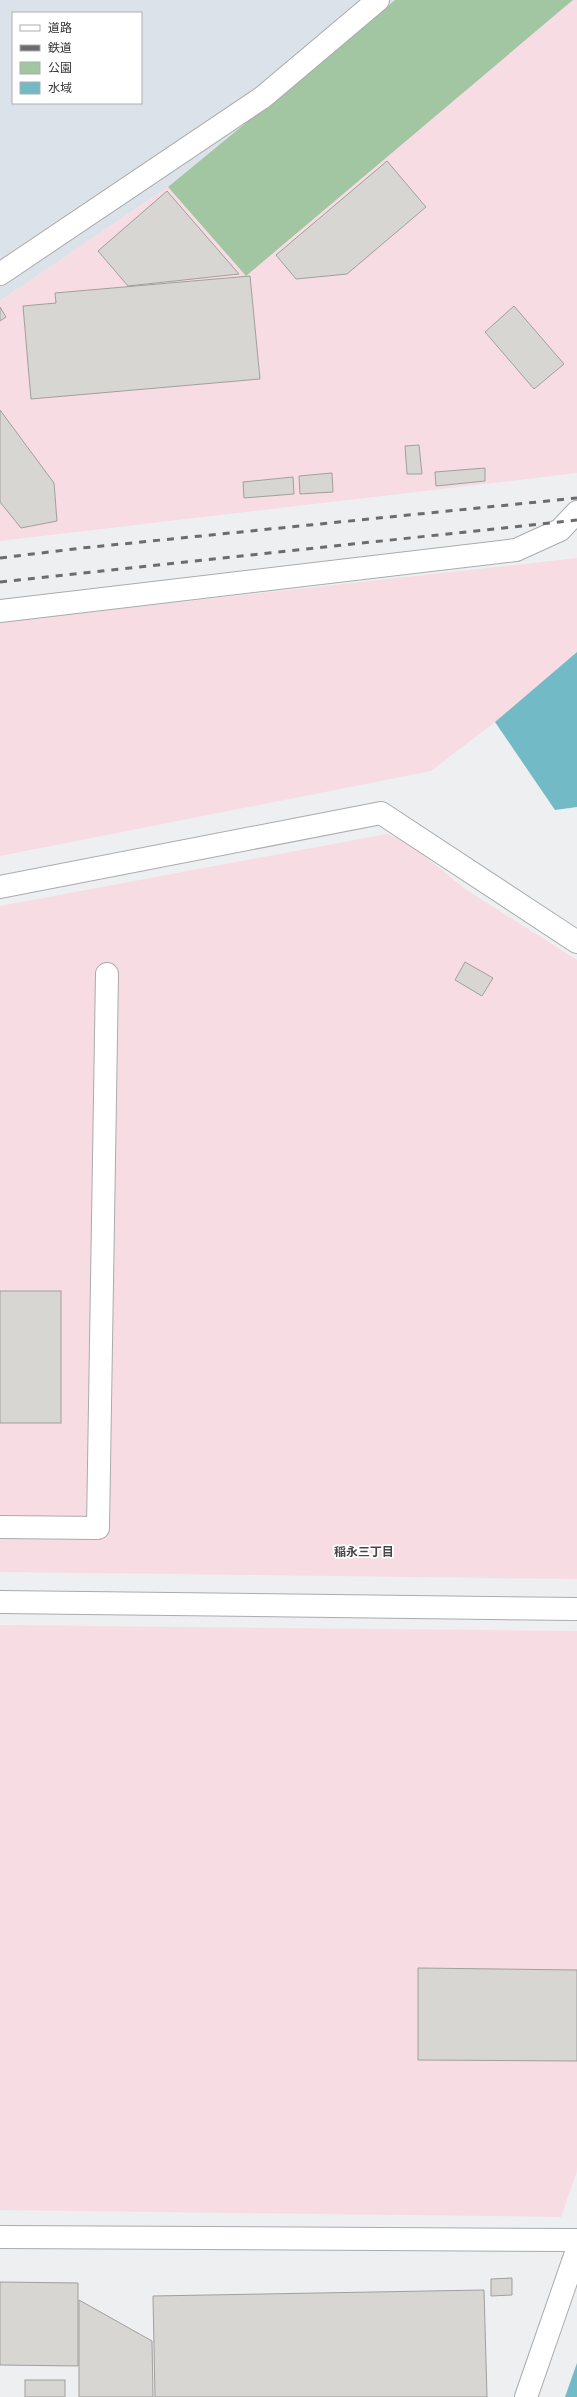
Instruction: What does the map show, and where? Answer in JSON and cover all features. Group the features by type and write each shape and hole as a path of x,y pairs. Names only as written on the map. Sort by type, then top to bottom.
{"street":[{"path":"0,274 263,97 378,0"},
{"path":"0,611 516,550 560,530 577,512"},
{"path":"0,887 381,813 577,942"},
{"path":"0,1527 98,1528 107,974"},
{"path":"0,1602 577,1609"},
{"path":"0,2237 577,2240"},
{"path":"526,2397 577,2250"}],"shaded area":[{"path":"0,0 395,0 168,187 0,301"},
{"path":"573,0 577,0 577,473 0,541 0,301 168,187 246,275"},
{"path":"577,558 577,652 495,722 431,771 0,856 0,622"},
{"path":"387,834 409,843 465,889 577,960 577,1579 0,1572 0,906"},
{"path":"0,1625 577,1631 577,2171 561,2217 0,2210"}],"green space":[{"path":"395,0 573,0 246,276 168,187"}],"water":[{"path":"577,652 577,807 555,810 495,722"},
{"path":"577,2363 577,2397 565,2397"}],"building":[{"path":"387,161 426,207 347,274 296,279 276,255"},
{"path":"167,191 239,274 128,286 98,251"},
{"path":"250,276 260,379 31,399 23,306 56,303 55,293"},
{"path":"514,306 564,364 534,389 485,332"},
{"path":"0,307 6,317 0,321"},
{"path":"0,410 54,483 57,521 21,528 0,502"},
{"path":"419,445 422,474 407,474 405,446"},
{"path":"485,468 485,481 436,486 435,472"},
{"path":"332,473 333,492 300,494 299,476"},
{"path":"293,477 294,494 244,498 243,482"},
{"path":"465,962 493,978 482,996 455,980"},
{"path":"0,1291 61,1291 61,1423 0,1423"},
{"path":"418,1968 577,1970 577,2061 418,2060"},
{"path":"512,2278 512,2295 491,2296 491,2279"},
{"path":"0,2282 78,2283 78,2366 0,2365"},
{"path":"484,2290 487,2397 155,2397 153,2296"},
{"path":"79,2300 152,2341 153,2397 79,2397"},
{"path":"25,2380 65,2380 65,2397 25,2397"}],"railway":[{"path":"0,558 82,548 577,498"},
{"path":"0,582 577,520"}],"district":[{"name":"稲永三丁目","path":"364,1552"}]}
